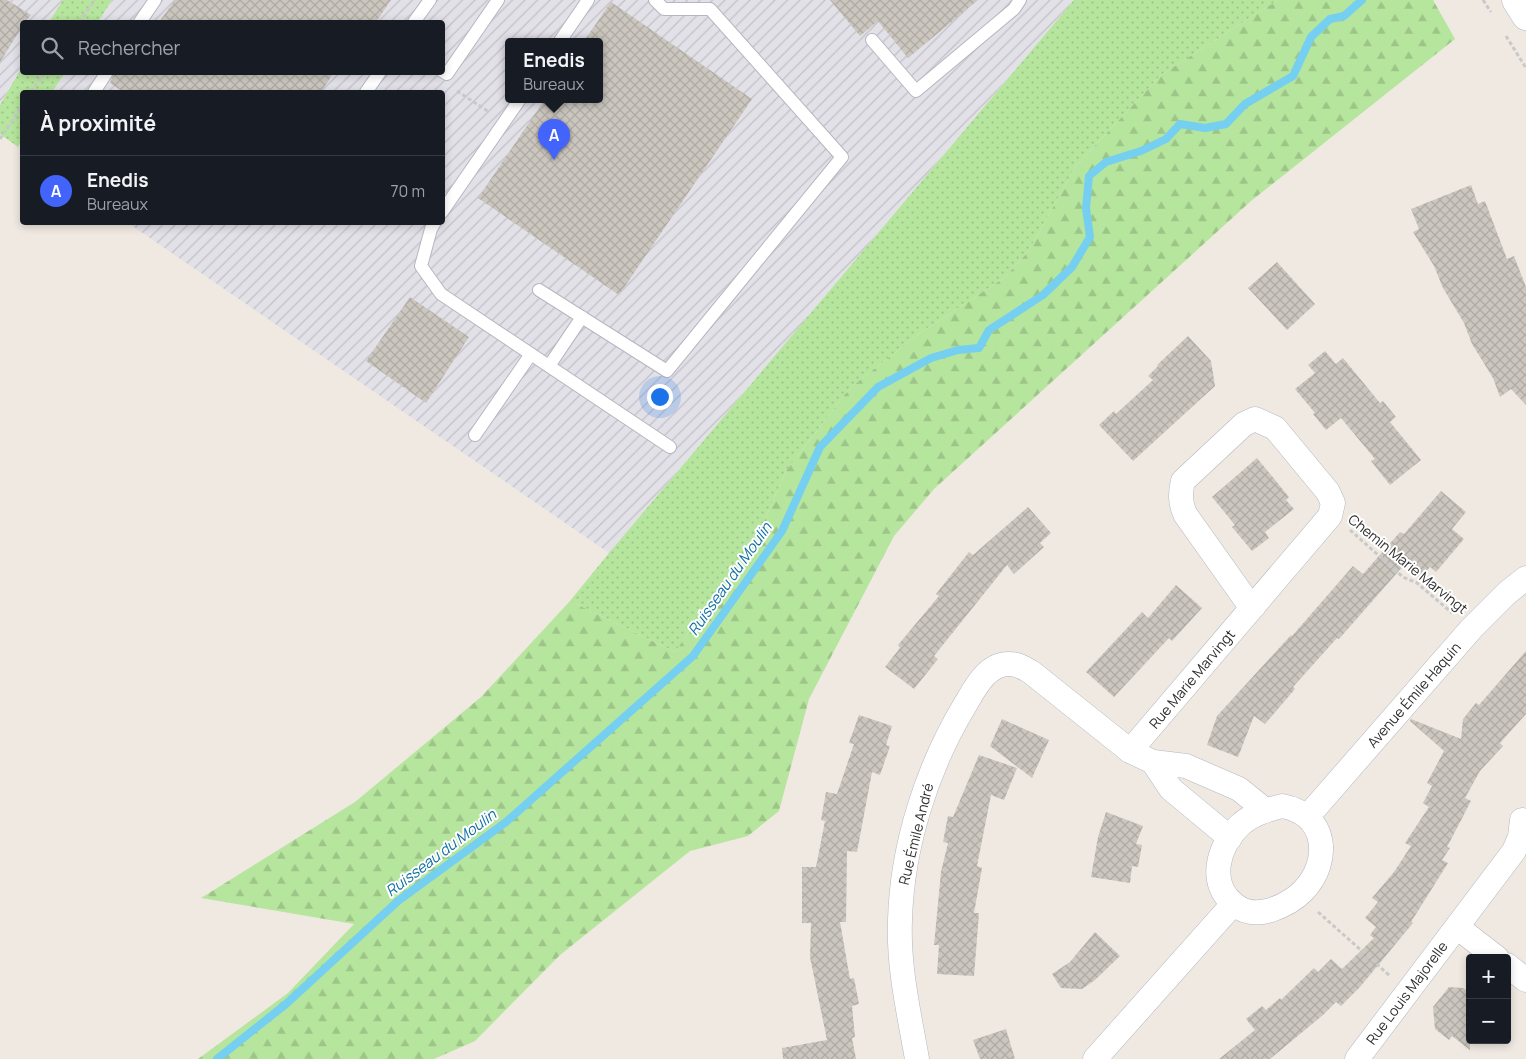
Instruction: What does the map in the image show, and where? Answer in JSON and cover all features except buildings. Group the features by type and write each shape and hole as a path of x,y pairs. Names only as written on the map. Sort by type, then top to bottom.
{"main road":[{"path":"1516,0 1526,16"}],"street":[{"path":"1254,606 1246,600 1185,514 1181,504 1180,491 1183,482 1244,424 1255,419 1275,428 1328,492 1332,503 1330,516"},
{"name":"Rue Marie Marvingt","path":"1130,751 1330,516"},
{"name":"Avenue Émile Haquin","path":"1308,816 1471,629 1507,592 1526,578"},
{"name":"Rue Émile André","path":"917,1059 901,960 900,921 902,886 911,841 930,776 944,744 980,680 989,672 1008,664 1020,665 1130,751 1153,762 1186,766 1239,789 1265,810"},
{"path":"1153,762 1171,789 1230,838"},
{"path":"1282,806 1294,808 1308,816 1318,828 1320,850 1317,870 1304,890 1288,903 1267,911 1248,912 1233,904 1219,886 1218,867 1223,851 1241,824 1265,810 1282,806"},
{"name":"Rue Louis Majorelle","path":"1357,1059 1514,851 1520,837 1522,820"},
{"path":"1095,1059 1233,904"},
{"name":"Rue Louis Majorelle","path":"1457,927 1492,954"},
{"path":"1511,968 1526,980"}],"lane":[{"path":"141,20 155,0"},
{"path":"415,20 430,0"},
{"path":"445,73 447,74 498,0"},
{"path":"562,38 588,0"},
{"path":"539,290 667,371 842,157 710,9 664,9 655,0"},
{"path":"872,40 916,91 1014,9 1020,0"},
{"path":"95,90 105,75"},
{"path":"367,90 378,75"},
{"path":"445,208 517,103"},
{"path":"433,225 421,266 441,294 670,447"},
{"path":"550,366 582,317"},
{"path":"475,435 531,354"}],"path":[{"path":"80,20 94,0"},
{"path":"33,90 43,75"},
{"path":"455,89 474,102"},
{"path":"0,139 20,109"},
{"name":"Chemin Marie Marvingt","path":"1330,516 1354,533 1403,577 1417,583 1471,629"},
{"path":"1316,910 1408,993"}],"shaded area":[{"path":"0,0 63,0 50,20 20,20 20,70 0,105"},
{"path":"112,0 1074,0 609,553 131,225 445,225 445,90 53,90 64,75 445,75 445,20 99,20"}],"green space":[{"path":"63,0 112,0 99,20 50,20"},
{"path":"1074,0 1278,0 1161,75 1076,166 1028,252 1004,278 920,333 850,388 786,471 762,526 675,652 570,601 609,553"},
{"path":"1278,0 1433,0 1455,39 1251,201 934,489 894,536 809,699 779,811 748,836 690,851 560,955 475,1041 434,1059 198,1059 288,993 354,924 201,898 355,802 481,697 570,601 675,652 762,526 786,471 850,388 920,333 1004,278 1028,252 1076,166 1161,75"},
{"path":"20,70 20,75 64,75 53,90 20,90 20,143 18,147 0,134 0,105"}],"waterway":[{"name":"Ruisseau du Moulin","path":"217,1059 286,1004 398,901 506,822 693,656 782,531 820,447 878,387 931,358 958,350 979,348 989,330 1043,295 1072,267 1090,237 1086,208 1089,176 1106,162 1141,151 1166,139 1180,124 1205,128 1226,124 1245,104 1293,76 1311,37 1330,19 1344,16 1362,0"}],"place":[{"name":"Enedis","path":"554,160"}]}
